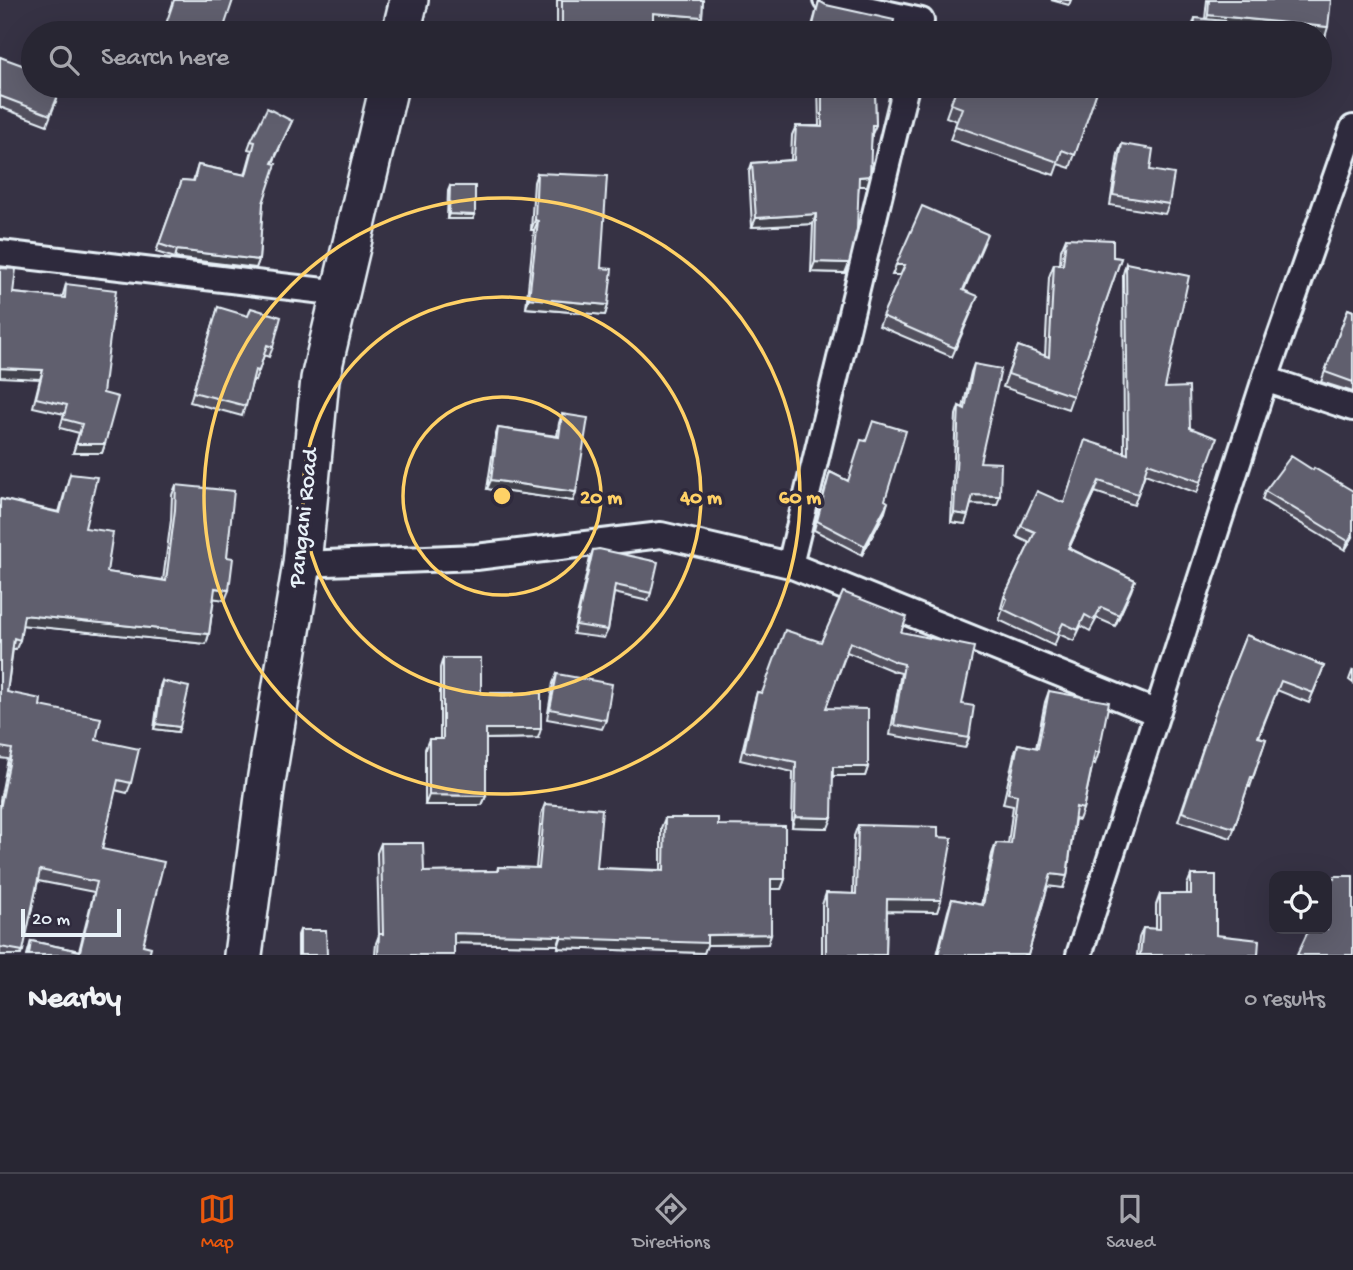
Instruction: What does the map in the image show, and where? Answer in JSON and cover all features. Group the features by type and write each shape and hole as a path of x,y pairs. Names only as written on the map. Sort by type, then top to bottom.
{"main road":[{"path":"404,21 409,0"},
{"name":"Pangani Road","path":"243,955 266,782 302,564 320,379 386,98"}],"street":[{"path":"826,0 922,18"},
{"path":"790,565 903,98"},
{"path":"1079,955 1265,379 1353,128"},
{"path":"0,253 341,293"},
{"path":"1265,379 1353,408"},
{"path":"302,564 476,557 660,535 790,565 1157,713"}],"building":[{"path":"174,0 233,0 226,21 167,21"},
{"path":"562,0 703,0 702,17 653,13 653,21 562,21"},
{"path":"1209,0 1331,0 1329,21 1268,21 1208,15"},
{"path":"819,1 826,5 894,20 894,21 814,21"},
{"path":"1195,18 1225,21 1195,21"},
{"path":"0,57 21,65 21,98 57,98 50,115 0,96"},
{"path":"822,98 875,98 876,125 872,125 870,176 859,177 857,229 849,263 815,262 816,214 756,218 752,163 794,160 796,126 822,127"},
{"path":"953,98 1095,98 1075,155 1062,150 1058,162 955,126 962,108 951,104"},
{"path":"267,108 292,121 272,163 276,164 263,203 259,260 177,250 159,244 182,180 194,181 198,165 246,175 255,142 251,141"},
{"path":"1122,144 1153,149 1150,170 1174,174 1169,204 1113,195"},
{"path":"537,173 607,176 601,268 612,269 608,305 529,298 538,221 535,220"},
{"path":"450,186 475,186 475,215 449,214"},
{"path":"922,206 987,234 963,290 978,296 955,348 882,316 905,265 896,265"},
{"path":"1066,238 1113,240 1113,257 1121,258 1073,396 1008,374 1018,346 1049,357 1054,264 1063,265"},
{"path":"1126,263 1189,276 1165,388 1189,387 1190,428 1217,438 1201,482 1148,463 1138,494 1099,481 1068,548 1135,580 1119,615 1101,607 1094,620 1085,615 1078,630 1063,623 1057,635 1003,609 1007,599 1004,597 1035,532 1021,526 1037,491 1064,503 1085,440 1128,454"},
{"path":"0,268 16,269 13,293 65,298 66,284 116,290 103,393 118,397 105,444 76,444 82,424 63,419 67,405 36,398 43,370 0,368"},
{"path":"218,307 248,316 251,308 281,317 273,347 267,345 259,371 255,370 246,406 193,392"},
{"path":"1348,309 1353,311 1353,382 1325,372"},
{"path":"974,364 1001,369 980,462 1001,463 1000,496 973,495 968,515 954,513 959,406 965,409"},
{"path":"562,414 588,418 576,492 491,480 498,428 559,437"},
{"path":"873,421 906,431 885,500 888,502 865,546 817,521 830,472 848,481 861,440 866,441"},
{"path":"1291,456 1353,491 1353,533 1348,541 1265,491"},
{"path":"70,474 97,477 85,528 113,532 107,572 166,581 176,485 234,491 227,557 233,558 229,590 215,588 209,634 24,615 20,640 14,638 7,692 41,699 40,706 101,718 96,740 139,749 131,783 118,780 102,849 164,862 143,945 151,947 149,955 29,955 31,941 80,951 97,882 40,870 23,951 0,947 0,809 12,749 0,747 0,499 60,513"},
{"path":"593,550 658,562 651,593 615,585 608,630 576,625"},
{"path":"843,592 907,617 901,632 974,647 962,704 974,706 969,738 894,725 904,664 850,642 826,708 868,709 868,767 833,767 832,818 795,817 796,762 744,751 757,692 762,693 785,630 821,642"},
{"path":"1246,635 1324,666 1313,693 1281,681 1258,737 1266,739 1234,828 1182,812 1216,710"},
{"path":"443,658 481,658 481,693 541,693 541,729 486,729 486,796 429,795 429,739 443,739"},
{"path":"557,674 612,684 606,720 550,709"},
{"path":"162,681 189,687 180,727 156,724"},
{"path":"1049,691 1109,702 1083,809 1076,807 1067,876 1051,874 1028,955 938,955 952,899 983,905 996,843 1011,844 1017,795 1008,793 1018,744 1038,748"},
{"path":"545,804 602,809 597,868 664,871 665,818 718,818 718,825 785,826 785,879 771,879 771,934 707,935 707,943 454,933 454,955 378,955 379,934 383,934 381,843 423,843 424,872 498,871 498,867 539,868"},
{"path":"858,825 938,827 938,837 952,838 941,900 887,899 886,955 826,955 826,893 856,894"},
{"path":"1191,875 1216,875 1216,935 1259,940 1258,955 1140,955 1143,928 1160,929 1160,894 1191,894"},
{"path":"1335,876 1353,876 1353,955 1297,955 1307,934 1332,934 1332,878"},
{"path":"300,930 326,930 327,955 300,955"}]}
